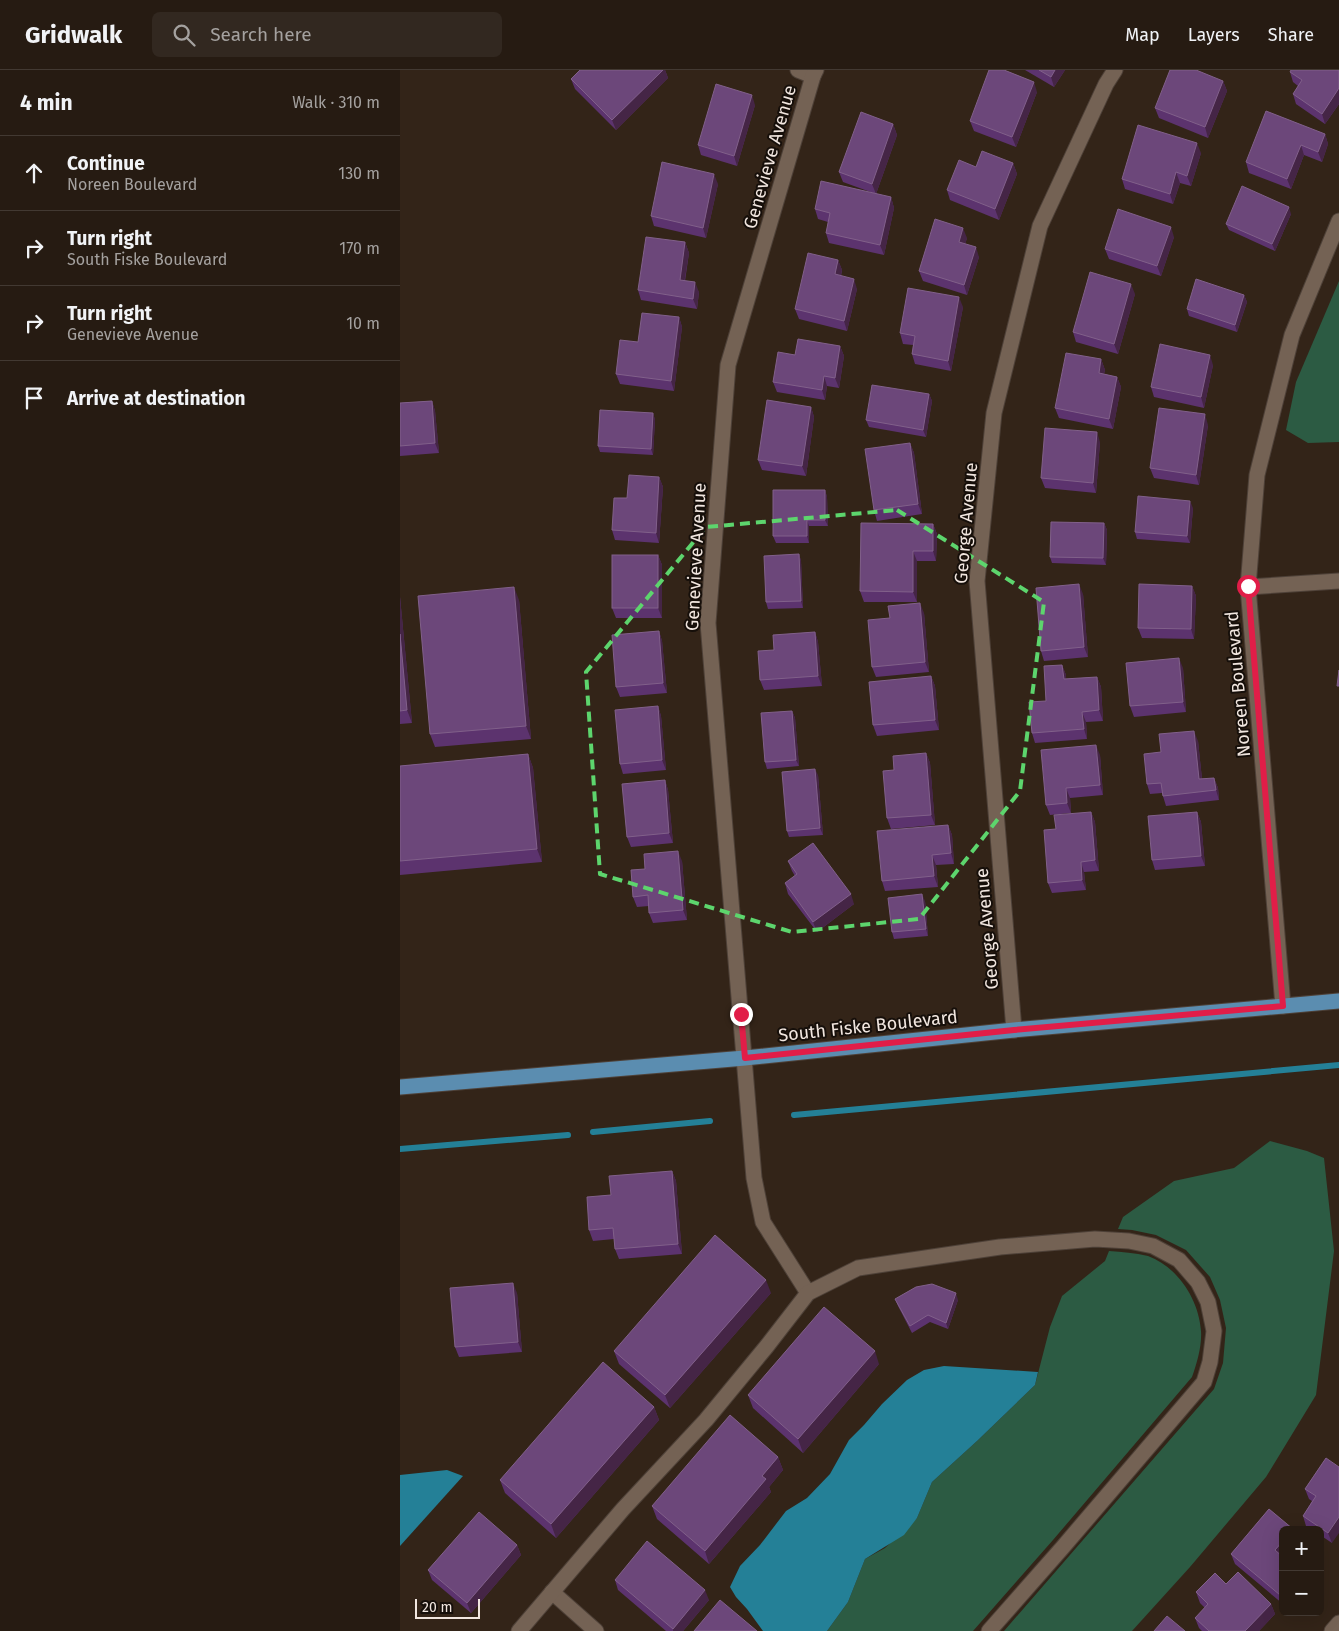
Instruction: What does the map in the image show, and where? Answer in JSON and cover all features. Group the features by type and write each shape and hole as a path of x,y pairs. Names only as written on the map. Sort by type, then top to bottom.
{"main road":[{"name":"South Fiske Boulevard","path":"400,1087 745,1058 1014,1030 1339,1002"}],"street":[{"path":"798,70 815,73"},
{"name":"George Avenue","path":"1014,1030 978,581 994,413 1040,226 1106,84 1115,70"},
{"name":"Genevieve Avenue","path":"808,1293 763,1222 754,1178 708,623 728,365 815,73"},
{"name":"Noreen Boulevard","path":"1283,1006 1248,586 1259,466 1292,335 1339,221"},
{"path":"1248,586 1339,581"},
{"path":"519,1631 623,1510 706,1420 808,1293 858,1268 1000,1247 1095,1239 1129,1241 1153,1246 1179,1260 1198,1282 1208,1302 1214,1331 1210,1362 1204,1382 989,1631"},
{"path":"552,1592 596,1631"},
{"path":"1332,1631 1339,1623"}],"highlighted area":[{"path":"897,510 1044,602 1020,791 919,919 792,932 600,874 586,672 706,527"}],"green space":[{"path":"1339,281 1339,442 1308,443 1286,430 1296,382"},
{"path":"1270,1141 1307,1151 1324,1158 1334,1251 1316,1395 1266,1477 1190,1567 1132,1631 1004,1631 1214,1389 1223,1363 1226,1328 1220,1300 1210,1277 1186,1250 1156,1235 1118,1229 1123,1217 1174,1181 1234,1168"},
{"path":"1109,1251 1148,1256 1159,1261 1169,1268 1185,1286 1196,1308 1201,1331 1200,1348 1192,1377 973,1631 827,1631 848,1602 865,1559 885,1548 917,1518 932,1482 1035,1385 1050,1327 1062,1296 1105,1261"}],"water":[{"path":"944,1366 1038,1372 1035,1385 932,1482 917,1518 904,1535 865,1559 848,1602 827,1631 763,1631 730,1587 740,1566 760,1545 786,1511 807,1498 830,1474 849,1440 882,1404 907,1380 924,1370"},
{"path":"447,1470 463,1476 400,1546 400,1475"}],"building":[{"path":"580,70 663,70 612,120 571,79"},
{"path":"989,70 1004,70 1034,82 1012,137 970,121"},
{"path":"1039,70 1055,70 1051,77"},
{"path":"1170,70 1196,70 1223,81 1205,127 1155,108"},
{"path":"1291,70 1339,70 1339,88 1322,114 1293,94 1302,80 1290,72"},
{"path":"716,84 752,95 734,156 698,145"},
{"path":"1266,111 1325,134 1318,152 1301,145 1287,179 1246,162"},
{"path":"861,112 893,124 872,184 839,172"},
{"path":"1138,125 1197,143 1187,176 1176,172 1170,194 1122,179"},
{"path":"982,151 1013,163 995,209 947,190 959,160 976,167"},
{"path":"662,162 714,174 703,228 651,216"},
{"path":"821,181 891,197 880,245 826,233 830,213 815,209"},
{"path":"1242,186 1289,207 1272,244 1226,224"},
{"path":"1118,209 1171,227 1157,266 1105,249"},
{"path":"935,219 963,228 959,242 976,247 964,285 919,271"},
{"path":"646,237 685,242 680,280 695,282 693,299 638,290"},
{"path":"808,253 838,260 835,274 854,279 844,321 795,309"},
{"path":"1090,272 1131,284 1114,344 1073,332"},
{"path":"1196,279 1244,295 1235,325 1187,309"},
{"path":"908,288 959,297 948,361 912,354 915,336 900,333"},
{"path":"642,313 679,317 671,381 616,374 620,340 638,342"},
{"path":"798,339 840,346 835,378 824,376 822,390 773,382 778,352 795,355"},
{"path":"1160,344 1210,355 1201,397 1151,387"},
{"path":"1066,353 1101,359 1099,373 1117,377 1109,419 1055,408"},
{"path":"872,385 929,394 923,430 866,420"},
{"path":"767,400 811,407 802,466 758,460"},
{"path":"432,401 435,443 400,446 400,403"},
{"path":"1159,408 1205,414 1196,475 1150,468"},
{"path":"600,410 653,413 651,449 598,446"},
{"path":"1045,428 1097,432 1093,483 1041,478"},
{"path":"910,443 918,504 874,510 865,449"},
{"path":"629,475 659,477 656,533 612,530 614,498 627,498"},
{"path":"773,490 825,490 825,520 807,520 807,536 773,536"},
{"path":"1138,496 1190,501 1187,536 1135,532"},
{"path":"1051,522 1104,523 1103,558 1050,557"},
{"path":"861,523 933,524 933,551 913,551 913,592 860,591"},
{"path":"799,554 801,601 766,602 764,556"},
{"path":"612,555 658,555 658,608 612,608"},
{"path":"1079,584 1084,647 1041,651 1036,588"},
{"path":"1139,584 1192,586 1191,629 1138,628"},
{"path":"514,587 526,726 430,734 418,596"},
{"path":"920,603 925,662 872,667 868,620 890,618 888,606"},
{"path":"659,631 663,683 616,687 612,635"},
{"path":"815,632 818,676 760,680 758,651 774,650 773,635"},
{"path":"400,634 407,710 400,711"},
{"path":"1179,658 1183,702 1130,706 1126,663"},
{"path":"1062,665 1064,679 1097,677 1099,710 1082,712 1084,729 1032,733 1029,702 1046,701 1044,666"},
{"path":"1339,670 1339,686 1337,686"},
{"path":"931,676 935,720 873,725 869,682"},
{"path":"658,706 662,760 620,764 615,710"},
{"path":"792,711 796,760 765,762 761,713"},
{"path":"1194,731 1199,779 1214,778 1216,790 1163,796 1161,783 1147,784 1144,754 1161,752 1159,734"},
{"path":"1096,745 1100,785 1066,788 1067,803 1046,805 1041,750"},
{"path":"926,753 931,815 887,818 883,771 894,770 893,756"},
{"path":"528,754 537,849 400,861 400,766"},
{"path":"815,769 820,828 787,831 782,772"},
{"path":"665,780 669,833 627,837 622,784"},
{"path":"1091,812 1095,860 1081,862 1082,880 1048,883 1044,830 1056,829 1054,815"},
{"path":"1197,812 1201,856 1152,860 1148,816"},
{"path":"948,825 951,853 932,855 934,876 882,881 877,831"},
{"path":"813,843 851,894 813,922 785,883 797,874 788,861"},
{"path":"678,851 683,910 649,913 648,895 633,897 631,870 645,869 644,854"},
{"path":"922,894 926,929 892,932 888,898"},
{"path":"672,1171 678,1244 615,1249 613,1228 589,1230 587,1197 611,1195 609,1176"},
{"path":"715,1235 766,1280 665,1395 614,1351"},
{"path":"513,1283 518,1342 455,1347 450,1288"},
{"path":"932,1284 956,1293 946,1323 928,1315 910,1326 895,1299 916,1287"},
{"path":"824,1307 875,1351 798,1439 748,1395"},
{"path":"603,1362 654,1407 551,1524 500,1480"},
{"path":"730,1415 778,1457 762,1476 766,1479 705,1551 652,1506"},
{"path":"1326,1458 1339,1467 1339,1517 1328,1533 1324,1530 1324,1526 1318,1526 1303,1516 1316,1496 1305,1489"},
{"path":"1269,1509 1289,1526 1279,1526 1279,1546 1275,1550 1279,1554 1279,1594 1231,1554"},
{"path":"479,1512 517,1545 467,1603 428,1570"},
{"path":"647,1541 705,1590 673,1629 615,1580"},
{"path":"1238,1572 1271,1604 1245,1631 1209,1631 1195,1618 1208,1604 1196,1592 1215,1573 1226,1584"},
{"path":"720,1600 757,1631 694,1631"},
{"path":"1167,1616 1185,1631 1154,1631"}],"waterway":[{"path":"794,1115 1339,1065"},
{"path":"593,1132 710,1121"},
{"path":"400,1149 568,1135"}],"route":[{"path":"741,1014 745,1058 1014,1030 1283,1006 1248,586"}]}
